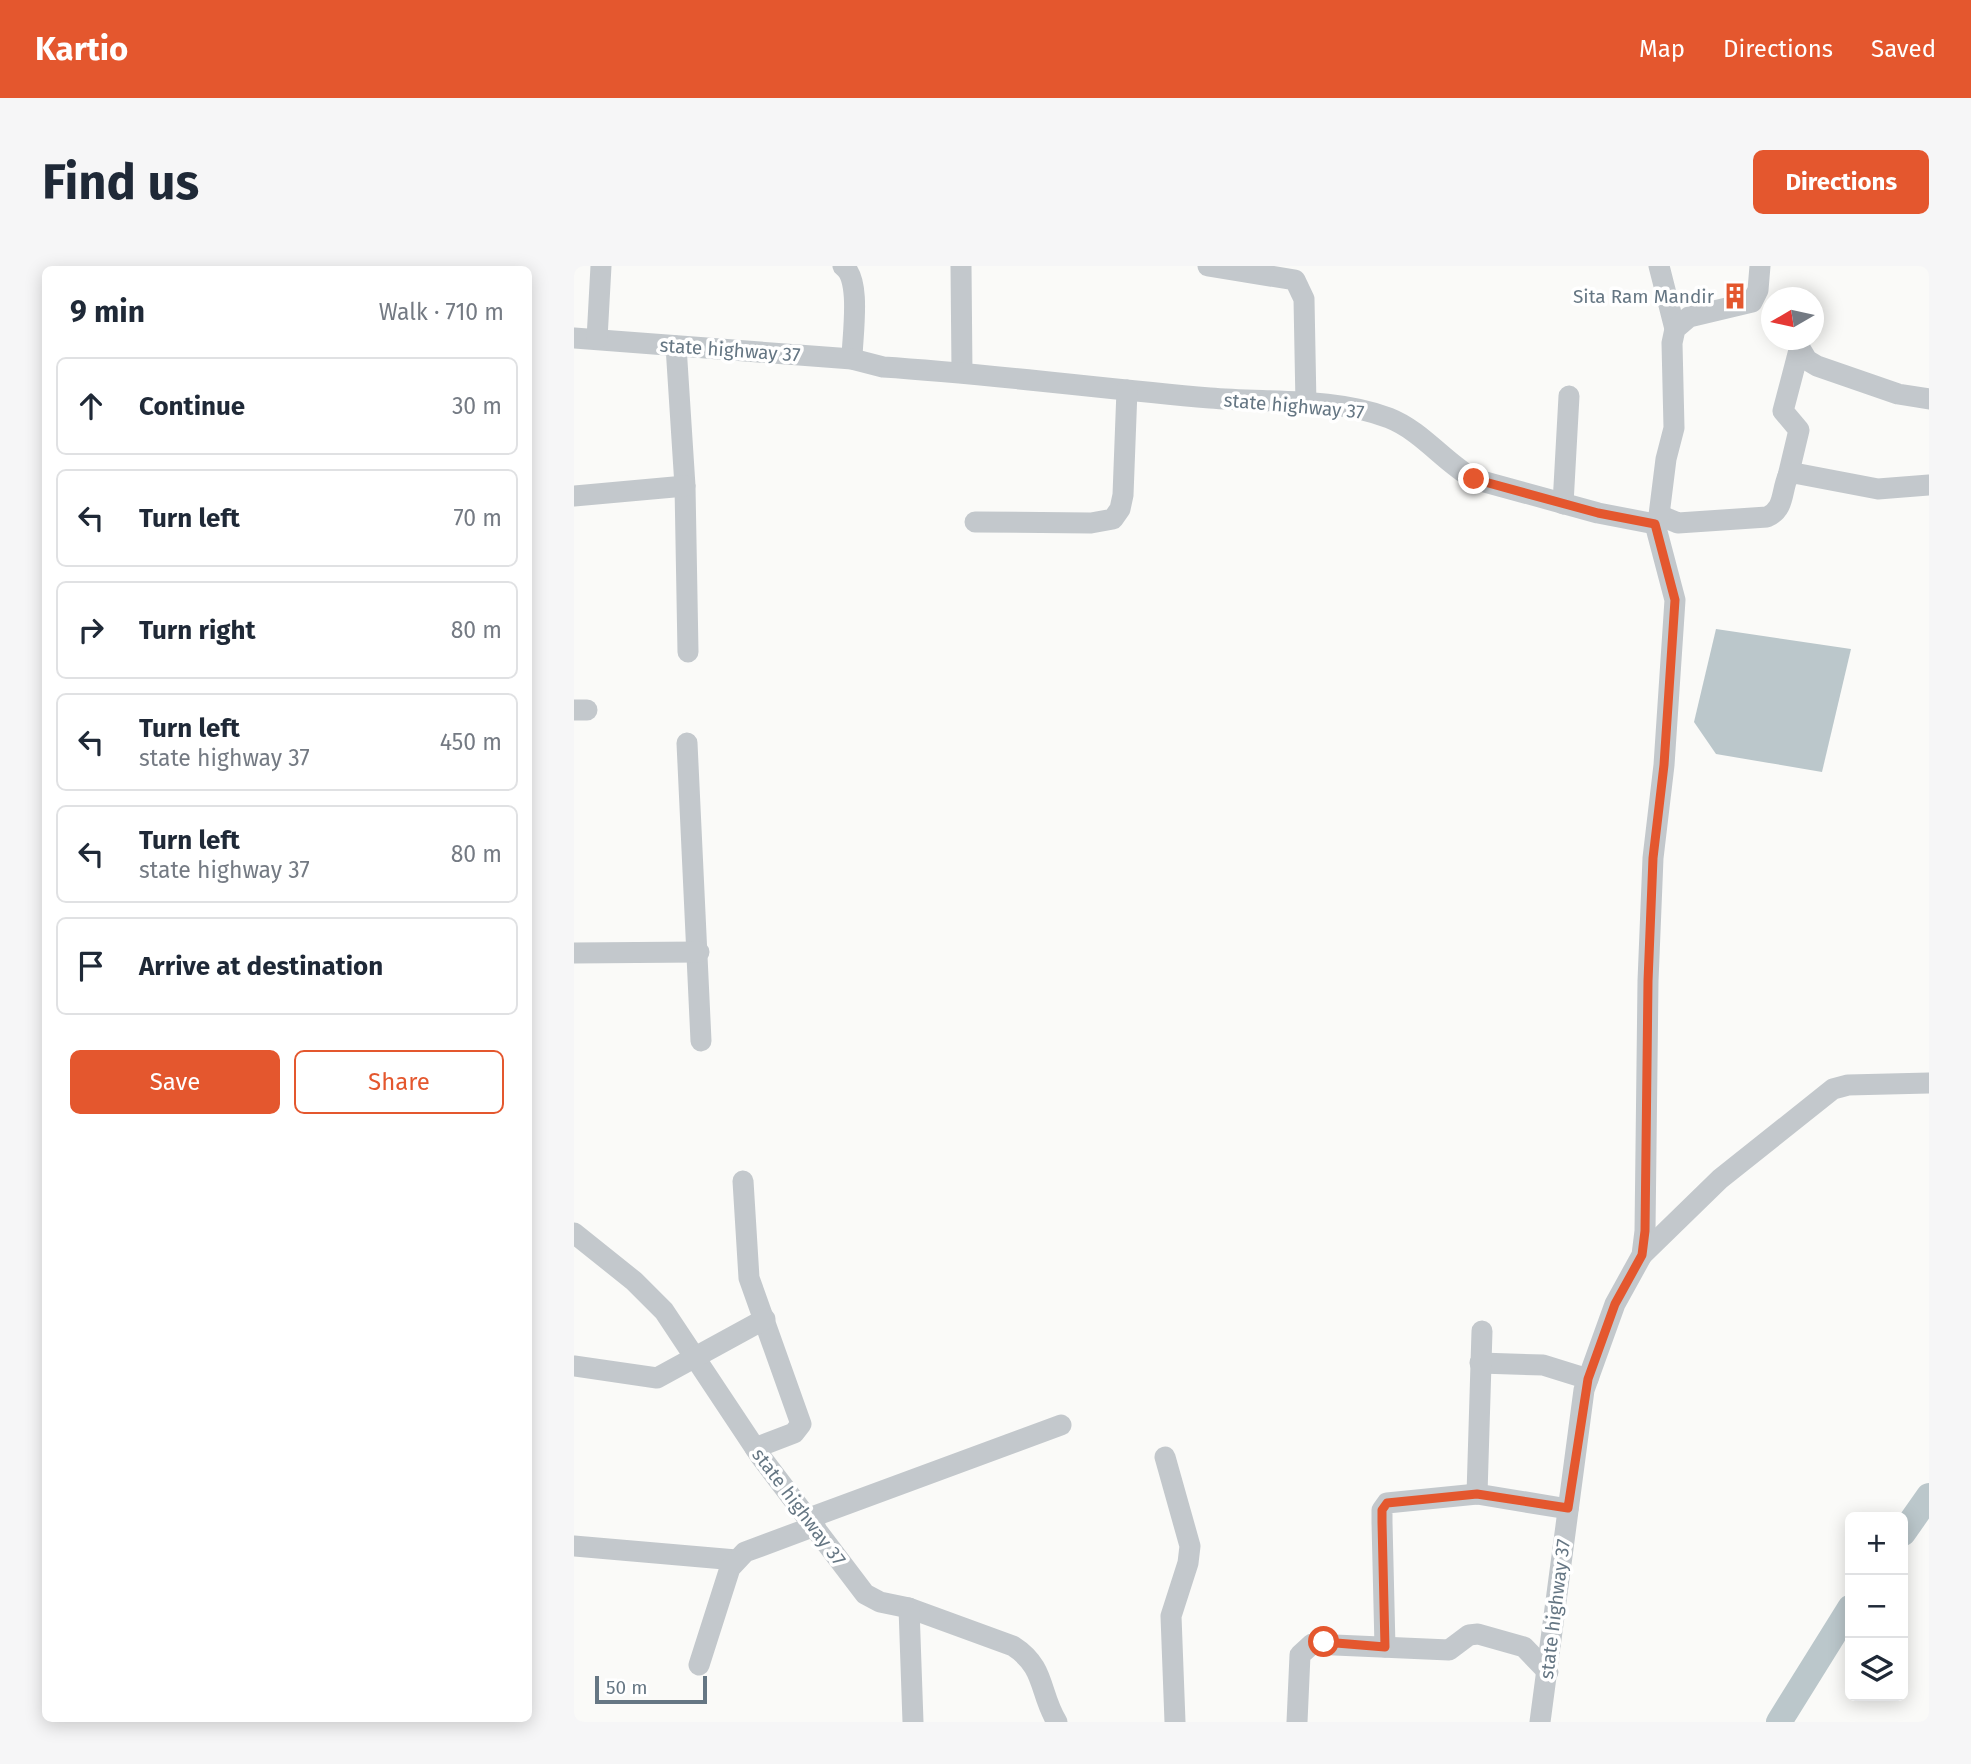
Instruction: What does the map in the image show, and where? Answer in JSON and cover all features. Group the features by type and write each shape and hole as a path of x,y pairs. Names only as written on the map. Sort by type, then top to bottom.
{"street":[{"path":"597,340 601,266"},
{"path":"843,266 850,271 855,284 852,359"},
{"path":"961,266 962,372"},
{"path":"1208,266 1246,269 1287,278 1295,280 1300,287 1304,299 1306,405"},
{"path":"1659,266 1675,328 1672,343 1674,428 1657,519 1678,523 1766,517 1775,513 1780,506 1799,430 1795,421 1788,419 1783,411 1796,350"},
{"path":"1760,266 1758,290 1761,300"},
{"path":"1675,328 1689,317 1761,303"},
{"name":"state highway 37","path":"574,338 852,359 883,367 1344,407 1391,418 1417,433 1457,469 1474,479 1563,504 1657,519 1675,600 1664,765 1653,858 1648,981 1645,1231 1642,1255 1615,1304 1588,1379 1540,1722"},
{"path":"676,346 685,486 688,652"},
{"path":"1802,350 1817,366 1898,394 1929,399"},
{"path":"975,522 1091,523 1113,519 1120,509 1123,495 1127,390"},
{"path":"1563,504 1569,396"},
{"path":"1788,475 1799,473 1878,489 1929,485"},
{"path":"574,496 685,486"},
{"path":"687,743 699,951 701,1041"},
{"path":"574,953 699,951"},
{"path":"1642,1255 1720,1178 1832,1090 1849,1085 1929,1083"},
{"path":"743,1181 747,1269 802,1424 794,1433 755,1448"},
{"name":"state highway 37","path":"574,1233 634,1281 664,1311 698,1358 755,1448 865,1594 880,1602 909,1608 1013,1646 1025,1654 1040,1675 1057,1722"},
{"path":"574,1366 657,1378 698,1358 765,1318"},
{"path":"1477,1494 1482,1331"},
{"path":"1480,1363 1543,1366 1588,1379"},
{"path":"699,1665 730,1568 745,1552 812,1522 1061,1425"},
{"path":"1165,1457 1189,1546 1188,1563 1171,1616 1175,1722"},
{"path":"1385,1647 1382,1510 1394,1500 1477,1494 1568,1508"},
{"path":"574,1546 736,1560"},
{"path":"909,1608 912,1722"},
{"path":"1297,1722 1300,1655 1305,1647 1324,1642 1449,1650 1469,1635 1478,1634 1524,1647 1548,1672"}],"shaded area":[{"path":"1716,629 1851,649 1822,772 1716,754 1694,722"}],"waterway":[{"path":"1908,1526 1929,1496"},
{"path":"1779,1722 1845,1616"}],"place":[{"name":"Sita Ram Mandir","path":"1735,296"}],"route":[{"path":"1324,1642 1385,1647 1382,1510 1387,1503 1465,1493 1568,1508 1584,1390 1615,1304 1642,1255 1645,1231 1648,981 1653,858 1664,765 1675,600 1669,572 1661,553 1655,524 1598,513 1474,479"}]}
